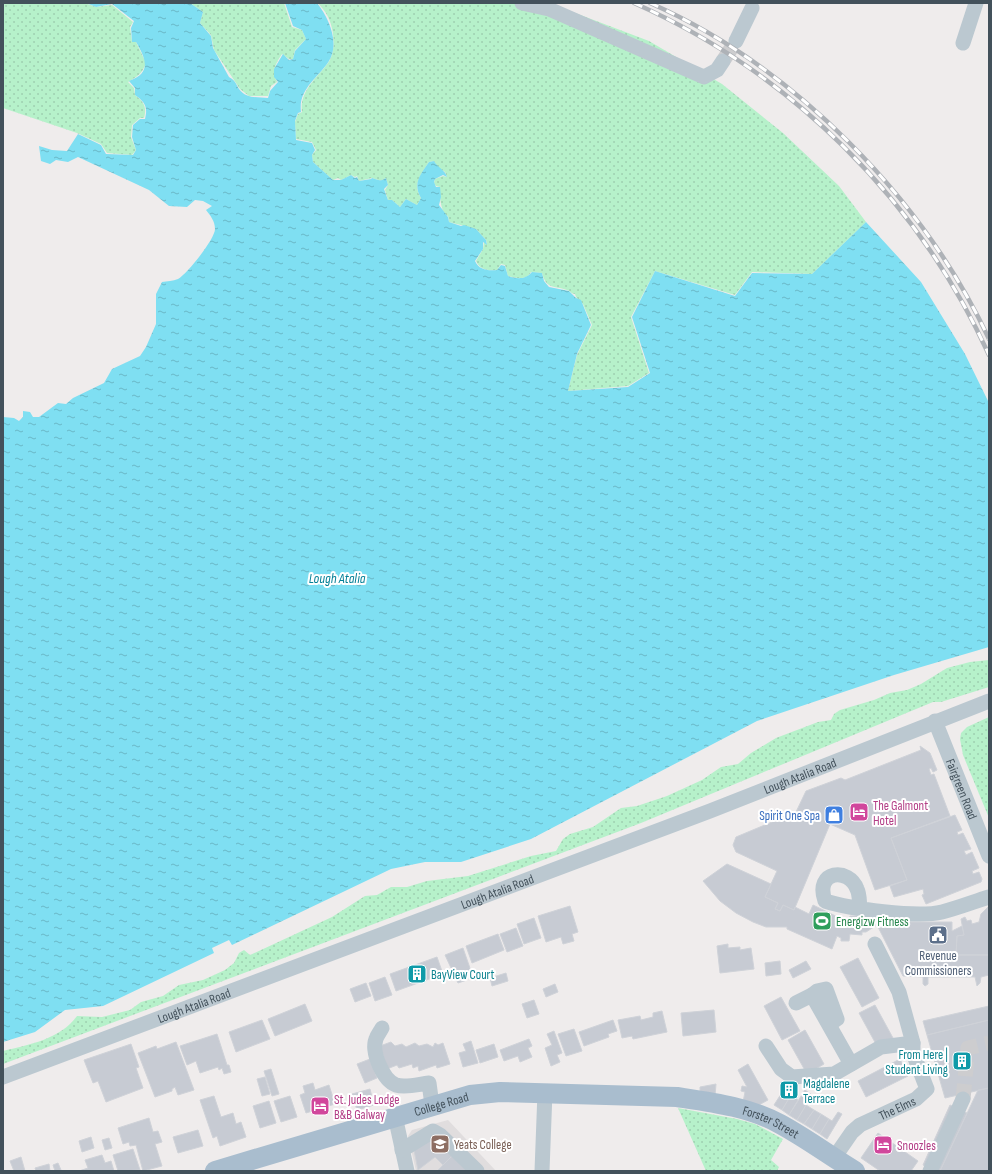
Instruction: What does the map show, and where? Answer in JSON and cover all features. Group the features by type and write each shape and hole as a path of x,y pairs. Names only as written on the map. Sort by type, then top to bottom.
{"main road":[{"name":"College Road","path":"223,1170 432,1105 484,1093 545,1092 677,1097"},
{"name":"Forster Street","path":"677,1097 701,1101 762,1116 779,1124 855,1171"}],"street":[{"path":"522,3 549,9 704,77 717,70 723,61"},
{"path":"963,43 976,3"},
{"path":"736,41 752,8"},
{"name":"Lough Atalia Road","path":"3,1077 702,814 989,701"},
{"name":"Fairgreen Road","path":"935,721 989,856"},
{"path":"860,908 926,914 941,912 989,897"},
{"name":"The Elms","path":"834,1158 852,1132 860,1125 916,1099 927,1089 913,1053 913,1044 898,992 876,944"},
{"path":"796,1003 812,995 819,1009 830,1024 851,1064"},
{"path":"382,1028 375,1039 379,1063 388,1081 396,1085 406,1086 430,1083 432,1105"},
{"path":"766,1046 781,1069 792,1077 834,1074 881,1047 913,1044"},
{"path":"542,1171 545,1092"},
{"path":"930,1171 963,1099"},
{"path":"395,1116 407,1171"},
{"path":"402,1150 433,1131 440,1135 477,1171"}],"shaded area":[{"name":"Yeats College","path":"448,1120 496,1171 416,1171 408,1136 412,1130"}],"green space":[{"path":"3,3 85,3 96,7 112,5 133,22 130,27 132,42 136,42 146,63 143,70 128,82 134,88 135,95 143,102 145,108 144,118 140,118 132,125 131,137 136,150 132,155 107,153 101,144 77,133 3,108"},
{"path":"190,3 284,3 292,27 302,30 306,39 295,50 293,59 289,59 282,54 274,71 277,82 271,86 268,96 249,96 240,89 214,50 211,35 200,23 203,12"},
{"path":"318,3 549,3 649,41 722,84 783,133 839,186 866,222 812,274 752,272 735,295 655,271 631,317 649,373 628,386 568,391 577,355 592,325 583,304 575,294 568,290 548,285 542,273 531,272 527,277 518,278 508,276 505,265 501,264 497,270 487,270 482,268 476,261 483,249 484,242 487,244 486,240 476,229 449,222 448,216 445,215 441,205 440,187 436,186 434,183 435,179 443,176 447,177 445,172 438,168 434,161 429,162 417,184 418,193 421,198 417,205 406,199 400,207 392,200 388,200 385,190 388,185 386,178 377,180 372,178 359,181 357,176 355,177 351,175 341,180 338,178 333,180 313,162 312,155 316,150 312,142 296,139 295,122 298,114 302,112 303,98 310,85 328,63 333,52 333,32 326,14"},
{"path":"989,660 989,687 941,702 933,702 641,823 3,1064 3,1051 53,1036 70,1024 77,1016 102,1017 130,1010 141,1002 163,996 179,985 203,980 225,970 234,963 239,953 244,950 250,955 332,917 365,896 377,895 391,887 407,887 427,881 468,876 531,856 556,851 563,839 570,834 593,827 621,808 637,806 667,796 702,780 721,767 738,764 751,753 776,738 818,722 831,720 834,714 840,710 874,700 890,693 907,690 921,684 947,668 970,662"},
{"path":"989,717 989,818 963,755 960,739 961,733 967,727"},
{"path":"678,1108 737,1119 755,1124 783,1139 771,1160 779,1167 777,1171 706,1171"}],"water":[{"name":"Lough Atalia","path":"86,3 190,3 203,12 200,23 211,36 213,48 229,77 245,94 252,97 268,98 270,91 278,82 274,77 274,69 283,54 289,60 293,59 295,51 306,39 302,30 293,26 285,3 317,3 332,31 332,54 325,67 310,84 303,97 301,112 298,113 295,121 296,140 312,143 315,150 312,155 313,162 333,180 341,180 351,175 355,178 357,177 359,181 372,178 381,180 386,178 388,185 384,189 388,200 392,200 400,207 406,199 417,205 421,198 418,193 417,183 429,162 434,161 447,177 443,175 435,179 434,182 436,187 440,187 441,197 439,205 448,217 449,222 476,229 486,240 487,245 483,242 483,249 475,261 481,268 487,270 497,270 501,265 505,266 508,276 518,278 524,278 532,272 542,273 544,281 549,287 569,291 576,298 581,300 591,325 577,354 568,391 628,387 650,373 632,317 655,271 735,296 752,273 812,274 866,222 921,282 965,354 989,403 989,647 894,675 757,721 531,839 461,862 425,862 391,869 232,945 229,940 212,948 214,953 103,1006 65,1010 35,1032 3,1042 3,417 14,418 19,421 23,417 23,411 30,412 33,417 39,417 58,403 66,404 73,398 104,383 112,369 140,356 146,347 156,324 156,294 162,282 178,279 188,270 206,248 214,234 215,229 211,216 206,210 212,206 203,201 195,200 187,207 169,206 149,190 78,157 68,162 56,160 50,164 41,161 39,146 52,150 67,151 78,134 101,145 106,154 133,155 136,150 132,137 133,125 140,119 145,119 145,105 135,95 135,88 129,81 141,74 145,65 140,48 136,42 132,42 131,28 134,21 112,4 96,7"}],"building":[{"path":"920,746 930,753 937,770 933,772 931,768 929,769 931,775 934,774 950,816 891,838 907,880 875,890 855,835 830,824 794,910 783,905 780,911 775,909 778,903 765,897 777,871 736,852 733,845 736,837 796,812 806,791 841,778 845,780 921,750"},
{"path":"955,815 962,830 957,832 958,835 963,833 971,849 964,851 966,855 972,852 979,868 972,871 973,874 979,872 982,879 981,882 926,904 922,895 924,894 923,889 894,897 890,886 907,880 891,838"},
{"path":"727,864 771,884 765,897 778,903 775,909 780,911 783,905 794,910 795,907 809,914 813,905 844,920 849,920 850,916 872,916 877,925 866,932 862,932 862,935 850,934 849,941 841,941 841,938 837,936 832,949 787,929 787,927 766,927 753,922 736,913 720,901 703,881"},
{"path":"570,906 578,932 572,934 574,941 563,944 561,937 546,942 538,916"},
{"path":"988,907 989,955 956,955 957,936 964,935 961,919 965,917 967,921 971,920 972,924 979,922 981,914"},
{"path":"534,918 541,938 524,944 517,924"},
{"path":"875,918 887,918 887,922 952,922 952,931 962,926 964,935 957,936 956,955 989,955 989,975 981,977 980,983 977,986 975,977 928,977 928,984 925,986 923,984 923,977 903,976 877,925"},
{"path":"516,928 523,946 507,952 500,934"},
{"path":"498,934 504,950 472,963 466,946"},
{"path":"728,944 728,948 740,947 740,950 751,948 754,969 720,973 717,946"},
{"path":"463,948 472,974 466,977 467,980 458,983 445,955"},
{"name":"BayView Court","path":"437,957 443,974 396,991 390,974"},
{"path":"858,958 879,998 862,1007 840,967"},
{"path":"780,961 781,974 766,976 765,963"},
{"path":"806,961 811,969 793,978 789,970"},
{"path":"506,973 508,981 492,986 490,978"},
{"path":"385,977 392,995 375,1001 369,983"},
{"path":"366,983 371,996 355,1002 350,989"},
{"path":"555,984 558,992 546,997 543,989"},
{"path":"781,997 800,1031 782,1040 764,1006"},
{"path":"534,1000 539,1014 527,1018 522,1004"},
{"path":"305,1004 312,1021 275,1036 268,1019"},
{"path":"875,1005 893,1038 877,1046 859,1013"},
{"path":"989,1006 989,1020 927,1035 923,1021"},
{"path":"714,1010 716,1032 683,1036 681,1013"},
{"path":"662,1011 667,1032 633,1039 632,1036 622,1038 618,1020 640,1016 641,1020 653,1017 653,1013"},
{"path":"262,1020 270,1039 236,1052 229,1032"},
{"path":"613,1020 617,1031 608,1034 609,1037 584,1046 579,1032"},
{"name":"From Here | Student Living","path":"989,1020 989,1088 945,1098 927,1035"},
{"path":"574,1029 582,1051 566,1056 558,1034"},
{"path":"805,1030 824,1064 807,1074 788,1040"},
{"path":"554,1031 562,1053 557,1055 560,1062 551,1066 545,1048 552,1045 547,1034"},
{"path":"217,1034 227,1065 229,1065 231,1072 224,1074 222,1068 219,1070 218,1067 200,1073 196,1061 187,1065 180,1046"},
{"path":"529,1039 532,1046 528,1048 532,1057 520,1062 518,1056 504,1061 500,1050"},
{"path":"471,1041 478,1063 463,1067 459,1053 466,1051 463,1044"},
{"path":"176,1042 194,1090 178,1095 175,1087 172,1091 155,1097 138,1053 156,1046 157,1049"},
{"path":"391,1042 395,1046 402,1044 406,1047 415,1043 419,1046 427,1044 433,1047 435,1043 438,1045 443,1043 450,1064 437,1068 436,1065 419,1071 418,1066 413,1068 412,1064 399,1068 397,1065 387,1069 380,1046"},
{"path":"131,1044 139,1067 136,1068 143,1088 106,1102 98,1081 93,1083 84,1060"},
{"path":"494,1044 498,1057 480,1063 476,1050"},
{"path":"370,1059 377,1078 365,1083 357,1064"},
{"path":"900,1059 908,1076 866,1097 858,1081"},
{"path":"748,1064 768,1100 757,1106 743,1102 745,1092 741,1091 742,1086 747,1087 738,1070"},
{"path":"271,1069 279,1094 272,1096 264,1071"},
{"path":"265,1077 270,1094 262,1096 257,1079"},
{"name":"Magdalene Terrace","path":"790,1080 797,1085 782,1110 774,1105"},
{"path":"313,1083 315,1090 329,1085 335,1104 306,1113 300,1095 305,1093 303,1086"},
{"path":"716,1084 715,1096 700,1091 700,1087"},
{"path":"989,1088 989,1171 940,1171 978,1090"},
{"path":"370,1089 374,1105 357,1110 352,1094"},
{"name":"Magdalene Terrace","path":"805,1090 812,1095 797,1120 789,1115"},
{"name":"Magdalene Terrace","path":"791,1095 798,1100 789,1115 782,1110"},
{"path":"214,1096 221,1117 233,1113 236,1124 241,1122 246,1137 220,1146 217,1136 213,1138 200,1100"},
{"path":"290,1096 297,1117 281,1122 274,1101"},
{"path":"269,1101 276,1123 260,1128 253,1106"},
{"name":"Magdalene Terrace","path":"806,1105 814,1110 804,1124 797,1120"},
{"path":"950,1105 967,1113 940,1171 935,1171 923,1165"},
{"name":"Magdalene Terrace","path":"814,1110 821,1114 812,1129 804,1124"},
{"name":"Magdalene Terrace","path":"838,1112 842,1114 827,1139 820,1134 829,1119 832,1121"},
{"name":"Magdalene Terrace","path":"821,1114 829,1119 820,1134 812,1129"},
{"path":"149,1118 153,1132 158,1131 162,1142 155,1144 162,1166 143,1171 136,1145 130,1146 129,1142 123,1144 118,1128"},
{"path":"198,1130 203,1146 178,1153 173,1137"},
{"name":"Snoozles","path":"878,1133 918,1161 911,1171 880,1171 861,1158"},
{"path":"430,1134 452,1156 443,1165 435,1157 418,1170 414,1150"},
{"path":"91,1137 94,1148 82,1152 79,1141"},
{"path":"109,1138 112,1148 105,1150 102,1140"},
{"path":"133,1149 140,1170 118,1171 113,1155"},
{"path":"102,1155 105,1163 111,1161 114,1171 79,1171 88,1168 85,1160"},
{"path":"452,1156 468,1171 437,1171"},
{"path":"21,1157 25,1171 14,1171 10,1161"},
{"path":"58,1163 61,1170 55,1171 53,1165"},
{"path":"49,1164 50,1171 36,1171 35,1168"}],"tunnel":[{"path":"723,61 736,41"},
{"path":"963,1099 968,1048 989,1043"}],"railway":[{"path":"634,3 691,32 745,65 796,104 843,146 887,193 926,244 960,298 989,355"},
{"path":"650,3 703,30 754,62 803,100 848,142 890,187 928,236 961,287 989,339"}],"place":[{"name":"The Galmont Hotel","path":"859,812"},
{"name":"Spirit One Spa","path":"834,815"},
{"name":"Energizw Fitness","path":"822,921"},
{"name":"Revenue Commissioners","path":"938,935"},
{"name":"BayView Court","path":"417,974"},
{"name":"From Here | Student Living","path":"962,1061"},
{"name":"Magdalene Terrace","path":"789,1090"},
{"name":"St. Judes Lodge B&B Galway","path":"320,1106"},
{"name":"Yeats College","path":"440,1144"},
{"name":"Snoozles","path":"883,1145"}]}
